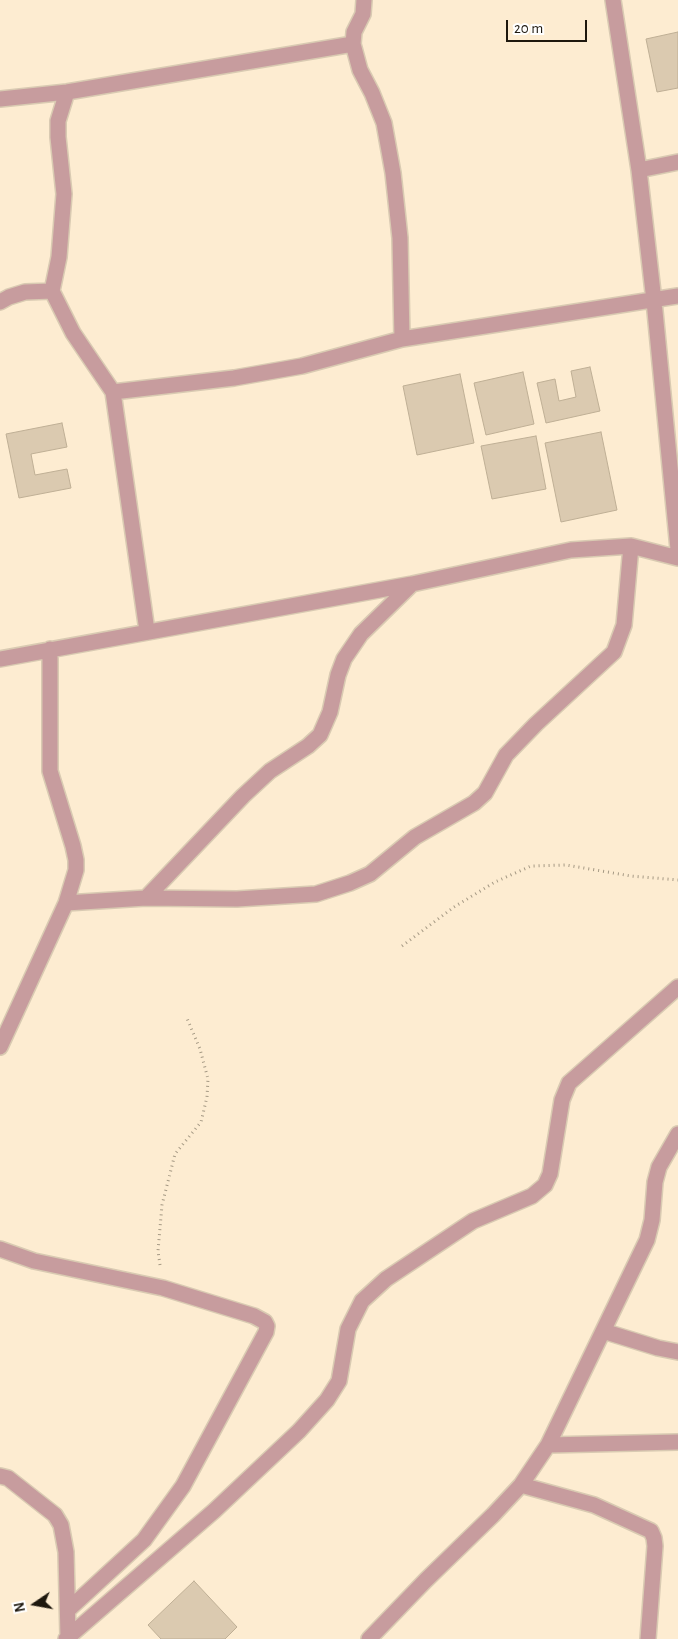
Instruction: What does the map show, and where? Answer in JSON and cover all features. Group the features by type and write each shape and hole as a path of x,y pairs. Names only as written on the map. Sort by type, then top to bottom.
{"street":[{"path":"614,0 639,170 654,301 678,549"},
{"path":"368,1 354,32 353,44 360,70 384,123 391,164 400,238 402,339"},
{"path":"0,99 68,92 353,44"},
{"path":"68,92 58,121 64,194 59,257 52,291 73,333 112,392 147,631"},
{"path":"639,170 678,162"},
{"path":"0,302 25,292 52,291"},
{"path":"112,392 234,378 302,366 402,339 678,296"},
{"path":"0,659 412,584 571,550 631,546 678,558"},
{"path":"66,903 146,898 237,899 316,894 370,874 415,837 474,803 485,793 506,755 536,724 614,652 624,625 631,546"},
{"path":"146,898 270,771 308,746 320,735 330,712 338,675 344,659 361,634 412,584"},
{"path":"0,1047 66,903 76,870 76,860 50,771 50,649"},
{"path":"68,1638 214,1511 300,1431 327,1400 339,1381 348,1329 362,1301 386,1278 473,1221 532,1196 545,1185 550,1174 562,1100 569,1082 678,987"},
{"path":"369,1639 521,1485 548,1445 647,1240 652,1220 658,1166 676,1140"},
{"path":"0,1249 34,1261 163,1288 254,1316 265,1322 267,1326 266,1332 183,1486 144,1540 68,1610"},
{"path":"603,1331 658,1348 678,1352"},
{"path":"548,1445 678,1442"},
{"path":"0,1476 8,1478 55,1515 61,1525 66,1552 68,1638"},
{"path":"521,1485 594,1505 651,1531 655,1546 648,1639"}],"path":[{"path":"402,946 454,907 495,882 531,866 566,865 631,876 678,880"},
{"path":"163,1288 158,1251 162,1205 175,1154 201,1122 207,1097 208,1079 200,1049 186,1016"}],"building":[{"path":"678,32 678,88 657,92 646,39"},
{"path":"590,367 600,411 546,423 537,383 555,379 559,401 576,397 571,371"},
{"path":"523,372 534,424 486,435 474,383"},
{"path":"460,374 474,443 417,455 403,386"},
{"path":"62,423 67,447 31,454 35,475 67,469 71,488 19,498 6,434"},
{"path":"601,432 617,510 561,522 545,443"},
{"path":"536,436 546,489 492,499 481,446"},
{"path":"194,1581 237,1627 225,1639 161,1639 148,1625"}]}
